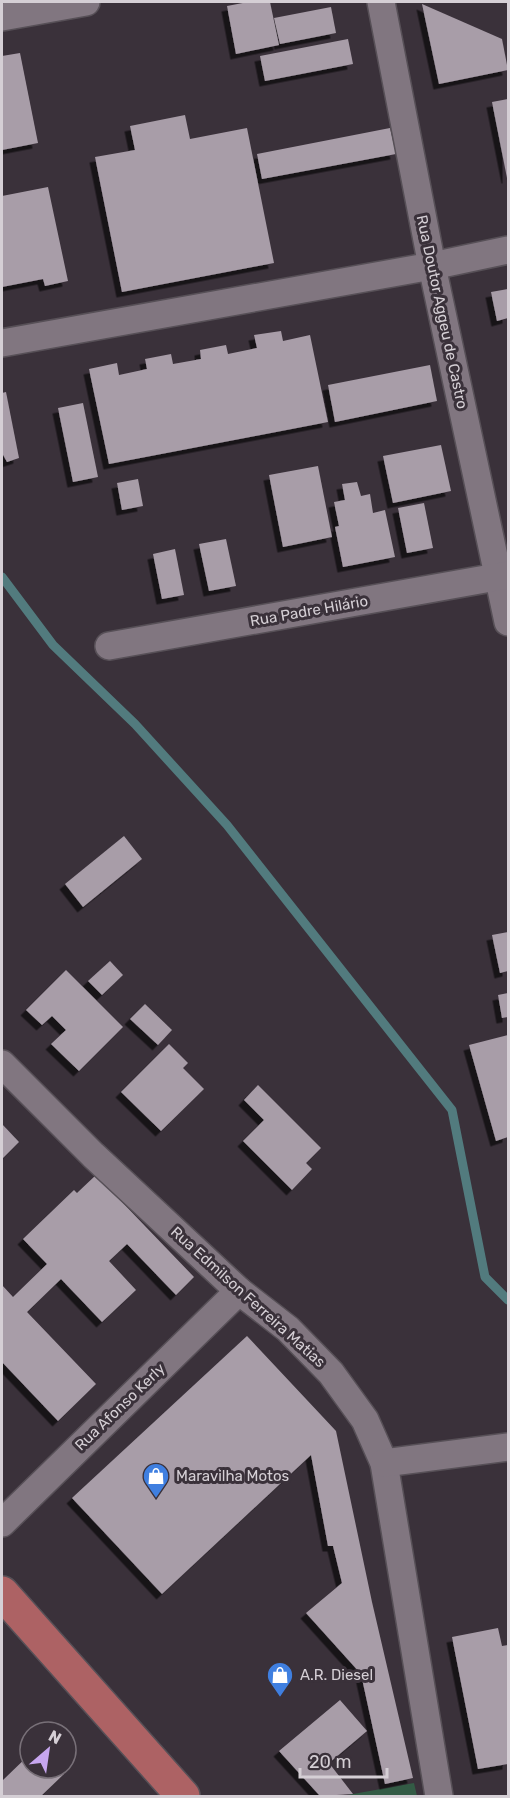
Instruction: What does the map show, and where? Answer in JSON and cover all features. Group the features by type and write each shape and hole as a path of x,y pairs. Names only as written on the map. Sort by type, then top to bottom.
{"main road":[{"path":"2,1593 183,1797"}],"street":[{"path":"2,17 86,2"},
{"name":"Rua Doutor Aggeu de Castro","path":"381,2 432,266 503,576 508,622"},
{"path":"2,343 432,266 508,250"},
{"name":"Rua Padre Hilário","path":"109,646 503,576"},
{"name":"Rua Edmilson Ferreira Matias","path":"2,1064 93,1155 240,1291 288,1329 331,1373 365,1420 384,1463 439,1797"},
{"name":"Rua Afonso Kerly","path":"2,1523 240,1291"},
{"path":"384,1463 508,1447"}],"green space":[{"path":"414,1783 417,1796 342,1796"}],"building":[{"path":"248,2 270,2 279,45 236,54 227,6"},
{"path":"422,4 502,39 508,70 439,84"},
{"path":"331,7 336,33 280,44 274,18"},
{"path":"348,39 353,64 265,81 260,56"},
{"path":"20,53 38,143 2,150 2,56"},
{"path":"508,99 508,178 507,178 492,102"},
{"path":"185,115 190,139 247,128 274,263 122,292 95,157 135,150 130,126"},
{"path":"390,128 396,154 262,179 257,154"},
{"path":"48,187 68,281 45,286 43,279 2,287 2,196"},
{"path":"508,289 508,318 497,321 491,292"},
{"path":"281,331 283,341 310,335 328,422 109,464 89,369 117,363 119,375 147,369 145,359 171,354 173,364 201,359 200,350 226,345 228,354 257,348 254,335"},
{"path":"430,365 437,401 335,422 328,385"},
{"path":"6,392 19,458 7,462 2,453 2,393"},
{"path":"83,403 98,477 73,482 58,408"},
{"path":"441,445 451,491 393,503 383,456"},
{"path":"318,466 332,537 283,547 269,475"},
{"path":"138,479 143,506 122,510 117,483"},
{"path":"357,482 361,496 370,494 373,513 385,510 395,557 343,567 335,527 339,526 334,502 345,500 342,484"},
{"path":"424,503 433,548 407,553 398,508"},
{"path":"226,539 236,586 209,591 199,544"},
{"path":"175,549 184,595 162,599 153,554"},
{"path":"124,836 142,859 83,907 65,884"},
{"path":"508,932 508,971 500,973 492,935"},
{"path":"110,961 123,975 102,995 88,981"},
{"path":"66,970 123,1027 79,1071 51,1044 66,1030 52,1016 42,1025 26,1010"},
{"path":"508,993 508,1017 502,1018 498,995"},
{"path":"145,1004 172,1030 158,1045 130,1019"},
{"path":"508,1035 508,1137 496,1141 469,1045"},
{"path":"169,1044 188,1063 183,1068 204,1089 161,1131 121,1092"},
{"path":"258,1085 321,1148 306,1163 312,1169 292,1190 243,1141 264,1120 244,1100"},
{"path":"2,1124 19,1142 2,1159"},
{"path":"96,1175 194,1277 176,1295 127,1244 109,1261 136,1290 102,1322 61,1279 27,1312 96,1384 58,1421 2,1362 2,1285 13,1297 47,1264 23,1239 74,1190 77,1193"},
{"path":"247,1336 336,1431 372,1602 413,1778 385,1784 361,1674 306,1613 342,1583 333,1546 328,1546 311,1455 162,1594 72,1498"},
{"path":"498,1628 502,1646 508,1645 508,1764 478,1769 452,1637"},
{"path":"340,1700 367,1731 329,1763 353,1794 320,1796 279,1751"},
{"path":"18,1766 18,1780 58,1780 41,1796 2,1796 2,1781"}],"waterway":[{"path":"2,577 53,645 135,724 227,825 452,1110 485,1277 508,1300"}],"place":[{"name":"Maravilha Motos","path":"156,1499"},
{"name":"A.R. Diesel","path":"280,1698"}]}
